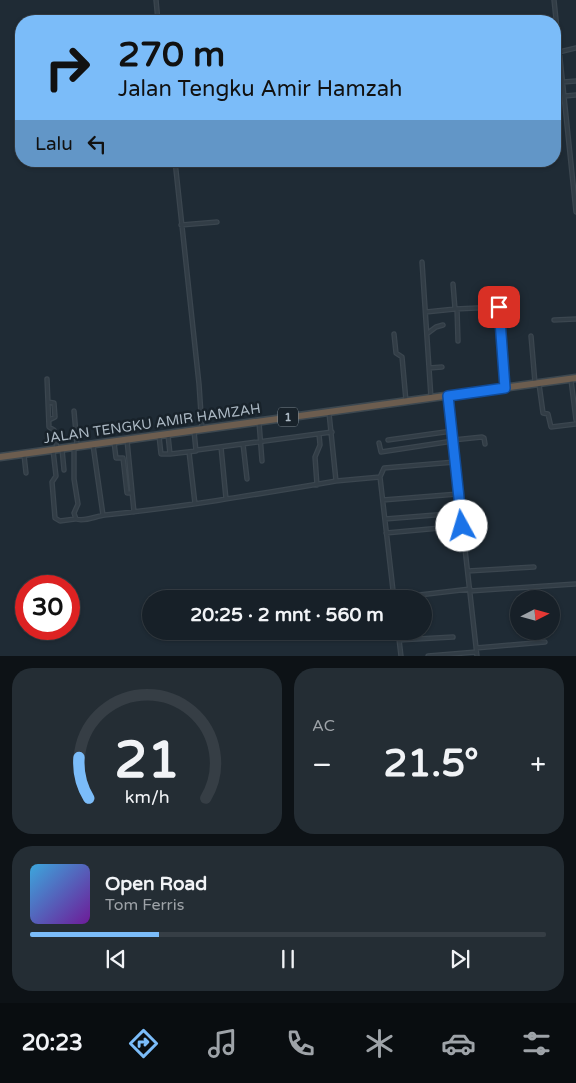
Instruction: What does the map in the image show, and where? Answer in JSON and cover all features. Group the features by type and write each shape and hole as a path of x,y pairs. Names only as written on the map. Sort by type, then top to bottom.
{"highway":[{"name":"JALAN TENGKU AMIR HAMZAH","path":"0,457 573,379"}],"street":[{"path":"156,0 157,15"},
{"path":"554,0 555,15"},
{"path":"561,51 576,48"},
{"path":"561,72 576,212"},
{"path":"563,82 576,81"},
{"path":"565,96 576,95"},
{"path":"176,167 199,384 197,450"},
{"path":"182,225 216,222"},
{"path":"422,262 431,398"},
{"path":"453,284 458,342"},
{"path":"426,312 500,308 505,388"},
{"path":"554,320 576,319"},
{"path":"428,333 436,327 443,325"},
{"path":"394,334 396,353 402,357 406,402"},
{"path":"531,336 543,413 548,414 551,427 576,422 573,379"},
{"path":"429,368 442,367"},
{"path":"47,379 49,427 54,430 57,449 64,470"},
{"path":"448,396 476,652"},
{"path":"74,411 74,479 78,504 74,513 76,518"},
{"path":"328,411 332,432 336,481"},
{"path":"259,422 262,461"},
{"path":"388,440 452,431"},
{"path":"159,435 161,454 170,454 332,432"},
{"path":"168,434 170,454"},
{"path":"316,485 315,457 320,445 319,434"},
{"path":"380,443 381,452 483,437 485,444"},
{"path":"127,439 134,512"},
{"path":"114,441 116,458 123,458 127,493 132,493"},
{"path":"93,444 103,515"},
{"path":"243,444 247,479"},
{"path":"221,447 226,499"},
{"path":"57,449 56,476 52,481 55,518 60,521 196,504 336,481 380,477"},
{"path":"189,452 196,504"},
{"path":"24,454 26,473"},
{"path":"393,590 380,477 384,468 455,462"},
{"path":"382,500 458,494"},
{"path":"385,519 460,513"},
{"path":"386,533 462,526"},
{"path":"446,544 464,543"},
{"path":"468,571 534,566"},
{"path":"432,594 575,584"},
{"path":"432,638 453,637"},
{"path":"399,640 401,656"},
{"path":"428,656 476,652 546,642"}],"route":[{"path":"462,526 448,396 505,388 499,307"}]}
